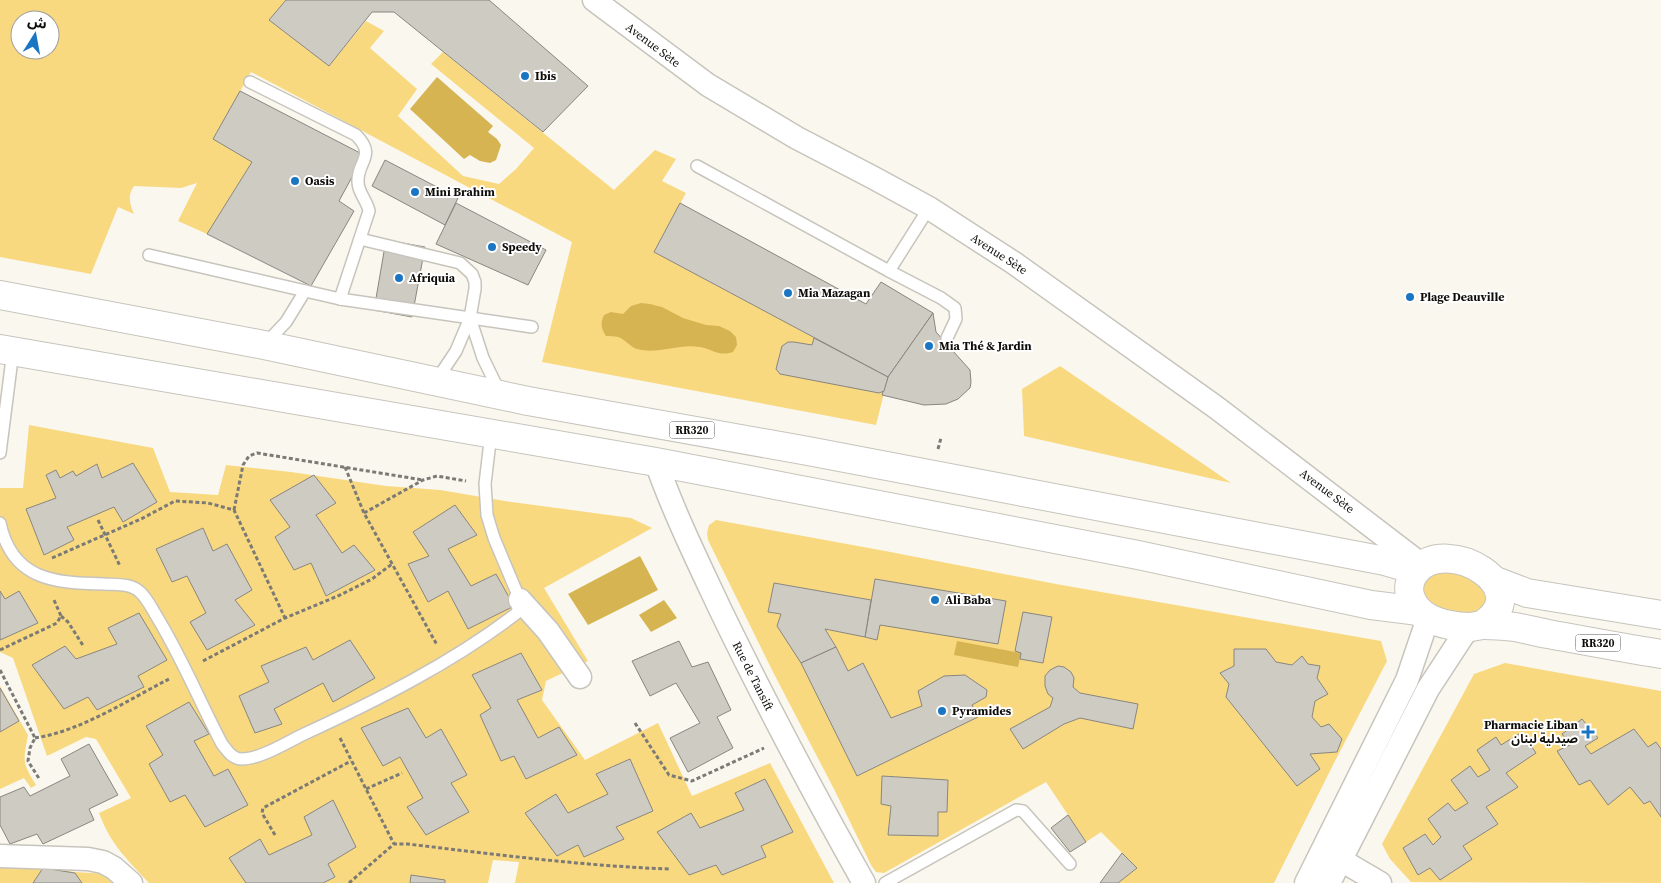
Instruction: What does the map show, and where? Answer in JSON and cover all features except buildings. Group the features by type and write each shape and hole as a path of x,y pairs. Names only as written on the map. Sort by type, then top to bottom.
{"highway":[{"name":"RR320","path":"0,295 264,345 502,396 1010,489 1419,567"},
{"name":"RR320","path":"6,350 656,462 1138,555 1371,605 1423,614 1442,623 1517,628 1661,654"},
{"path":"1423,614 1414,606 1408,591 1409,582 1419,567 1439,559 1454,559 1479,567 1493,580 1498,590 1500,604 1495,615 1476,626"},
{"path":"1493,580 1527,594 1661,615"}],"street":[{"name":"Avenue Sète","path":"594,0 708,86 797,138 928,208 1014,262 1179,380 1386,536 1419,567"},
{"name":"Rue de Tansift","path":"656,462 683,531 745,660 864,883"},
{"path":"520,600 548,630 580,677"},
{"path":"1329,883 1332,855 1407,680 1423,614"},
{"path":"1306,883 1332,855 1428,689 1462,637 1476,626"},
{"path":"1332,855 1380,883"},
{"path":"0,856 88,859 103,862 114,868 130,883"}],"lane":[{"path":"250,82 351,132 361,139 364,145 366,157 358,181 358,187 368,204 369,211 340,299"},
{"path":"697,166 941,298 955,308 956,319 947,338"},
{"path":"889,271 928,208"},
{"path":"360,239 460,263 472,274 475,289 470,318 456,352 436,381"},
{"path":"149,255 340,299 532,327"},
{"path":"264,345 286,322 305,291"},
{"path":"470,318 483,358 502,396"},
{"path":"0,453 6,350"},
{"path":"0,523 8,546 19,563 28,571 40,577 85,584 118,584 140,592 164,628 222,744 235,758 253,757 374,701 489,636 518,613 520,600 494,538 487,515 485,484 491,433"},
{"path":"885,883 1016,810 1023,811 1070,864"}],"path":[{"path":"285,618 234,510 243,465 249,456 257,453 423,480"},
{"path":"345,468 364,513 445,660"},
{"path":"364,513 423,480 437,476 485,484"},
{"path":"28,571 49,559 141,519 175,501 208,503 234,510"},
{"path":"98,520 130,587"},
{"path":"35,738 52,736 94,717 285,618 340,595 372,579 392,564"},
{"path":"40,577 58,606 61,616 68,622 84,647"},
{"path":"0,650 57,623 61,616"},
{"path":"0,670 35,738"},
{"path":"331,722 394,844"},
{"path":"635,723 669,775 692,781 785,738"},
{"path":"35,738 30,748 28,761 40,780"},
{"path":"275,835 262,813 263,808 351,761"},
{"path":"366,789 402,773"},
{"path":"349,883 394,844 515,857 670,869"}],"shaded area":[{"path":"0,0 286,0 270,19 329,66 366,21 384,31 370,48 417,89 398,116 463,176 499,184 516,169 534,148 431,64 443,52 614,190 655,150 676,159 662,181 686,193 654,252 888,377 876,425 542,362 572,242 251,72 213,139 252,162 207,234 178,221 197,183 181,188 134,186 130,203 134,214 118,207 91,274 0,257"},
{"path":"437,77 493,126 488,132 501,145 496,160 490,163 480,161 470,155 464,159 410,109"},
{"path":"641,303 662,307 683,318 706,325 719,326 730,331 736,337 737,345 733,352 723,354 692,346 653,351 637,349 623,339 606,336 602,326 604,315 611,312 623,314 631,306"},
{"path":"1060,366 1231,483 1024,436 1022,389"},
{"path":"29,425 153,448 170,492 218,495 226,465 291,472 386,486 440,490 631,518 652,528 544,588 588,661 546,681 542,700 585,760 658,723 692,796 770,763 834,883 515,883 519,862 493,860 488,883 149,883 114,843 99,813 131,798 96,739 86,737 47,756 13,658 0,652 0,488 23,488"},
{"path":"716,520 1056,584 1381,641 1387,661 1274,883 1118,883 1137,868 1101,832 1086,842 1046,782 884,873 876,872 773,672 708,540 709,525","holes":["774,583 871,600 865,637 825,629 836,647 777,626 781,614 768,611"]},
{"path":"640,556 658,590 588,625 568,594"},
{"path":"1434,570 1459,573 1481,583 1490,600 1472,618 1435,610 1417,589"},
{"path":"664,600 677,618 651,632 639,615"},
{"path":"957,641 1021,653 1018,667 954,655"},
{"path":"1505,663 1661,691 1661,883 1411,882 1390,859 1382,844 1474,674"},
{"path":"0,686 28,735 25,762 36,785 31,788 24,778 0,789"},
{"path":"0,865 107,874 119,883 0,883"}],"place":[{"name":"Ibis","path":"525,76"},
{"name":"Oasis","path":"295,181"},
{"name":"Mini Brahim","path":"415,192"},
{"name":"Speedy","path":"492,247"},
{"name":"Afriquia","path":"399,278"},
{"name":"Mia Mazagan","path":"788,293"},
{"name":"Plage Deauville","path":"1410,297"},
{"name":"Mia Thé & Jardin","path":"929,346"},
{"name":"Ali Baba","path":"935,600"},
{"name":"Pyramides","path":"942,711"},
{"name":"Pharmacie Liban صيدلية لبنان","path":"1588,732"}]}
